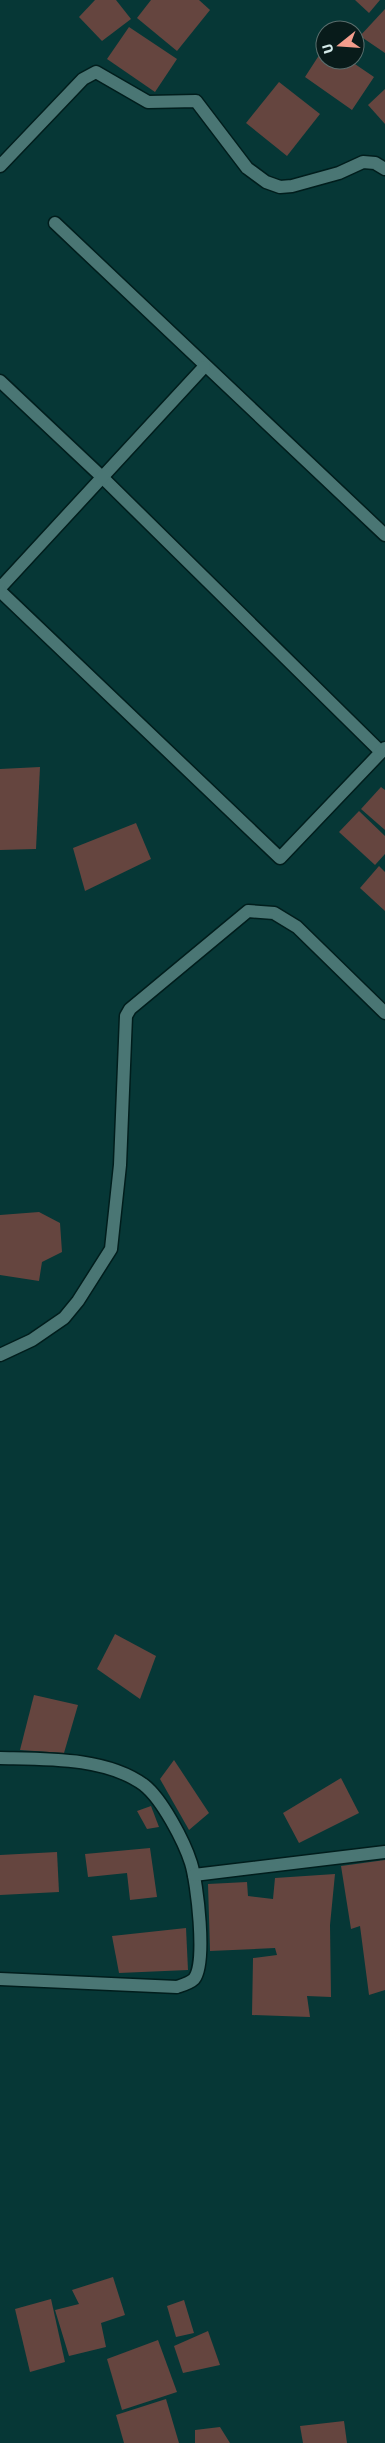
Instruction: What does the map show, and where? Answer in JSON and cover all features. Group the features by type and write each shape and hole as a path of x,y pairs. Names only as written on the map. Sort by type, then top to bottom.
{"street":[{"path":"0,166 83,79 96,72 148,102 196,101 247,168 266,182 280,187 292,186 339,173 364,162 375,163 385,168"},
{"path":"55,223 204,367 385,535"},
{"path":"0,381 102,477 383,750 280,858 0,589 102,477 204,367"},
{"path":"0,1355 32,1340 64,1318 83,1294 112,1249 120,1166 126,1016 130,1009 248,911 274,913 297,927 385,1013"},
{"path":"0,1758 62,1759 107,1768 144,1786 168,1815 184,1845 194,1875 202,1946 199,1967 194,1978 187,1984 169,1988 0,1979"},
{"path":"194,1875 385,1852"}],"building":[{"path":"95,0 116,0 131,19 102,41 79,17"},
{"path":"151,0 199,0 210,10 177,51 137,18"},
{"path":"355,0 380,0 369,13"},
{"path":"385,9 385,53 365,39 365,31"},
{"path":"129,27 177,59 155,92 107,59"},
{"path":"315,62 315,70 364,70 374,77 352,110 305,77"},
{"path":"279,82 320,114 287,156 246,123"},
{"path":"385,89 385,124 368,105"},
{"path":"40,767 36,849 0,850 0,769"},
{"path":"381,787 385,790 385,830 361,809"},
{"path":"359,811 385,836 385,854 375,865 339,832"},
{"path":"136,823 151,859 85,891 73,848"},
{"path":"379,866 385,872 385,911 360,888"},
{"path":"39,1212 60,1223 62,1252 42,1262 39,1281 0,1275 0,1215"},
{"path":"115,1634 156,1656 140,1699 97,1669"},
{"path":"34,1695 78,1705 64,1753 20,1750"},
{"path":"174,1760 209,1813 189,1830 160,1779"},
{"path":"341,1778 359,1813 299,1843 283,1813"},
{"path":"151,1806 159,1827 147,1829 137,1811"},
{"path":"150,1848 157,1897 130,1900 127,1873 88,1877 85,1854"},
{"path":"57,1852 59,1892 0,1895 0,1855"},
{"path":"385,1860 385,1990 369,1995 360,1926 351,1929 341,1866"},
{"path":"335,1874 330,1925 331,1997 307,1996 310,2017 252,2015 253,1958 277,1955 275,1948 210,1951 208,1884 247,1882 248,1896 273,1899 275,1878"},
{"path":"186,1928 188,1970 119,1973 112,1936"},
{"path":"113,2277 125,2315 101,2323 106,2347 69,2356 55,2310 79,2304 72,2290"},
{"path":"51,2299 65,2362 30,2372 15,2309"},
{"path":"184,2300 194,2333 176,2337 167,2306"},
{"path":"208,2331 220,2365 183,2373 174,2346"},
{"path":"158,2340 177,2392 122,2410 107,2359"},
{"path":"166,2399 179,2443 124,2443 116,2415"},
{"path":"344,2421 347,2443 303,2443 300,2426"},
{"path":"220,2427 230,2443 195,2443 195,2430"}]}
